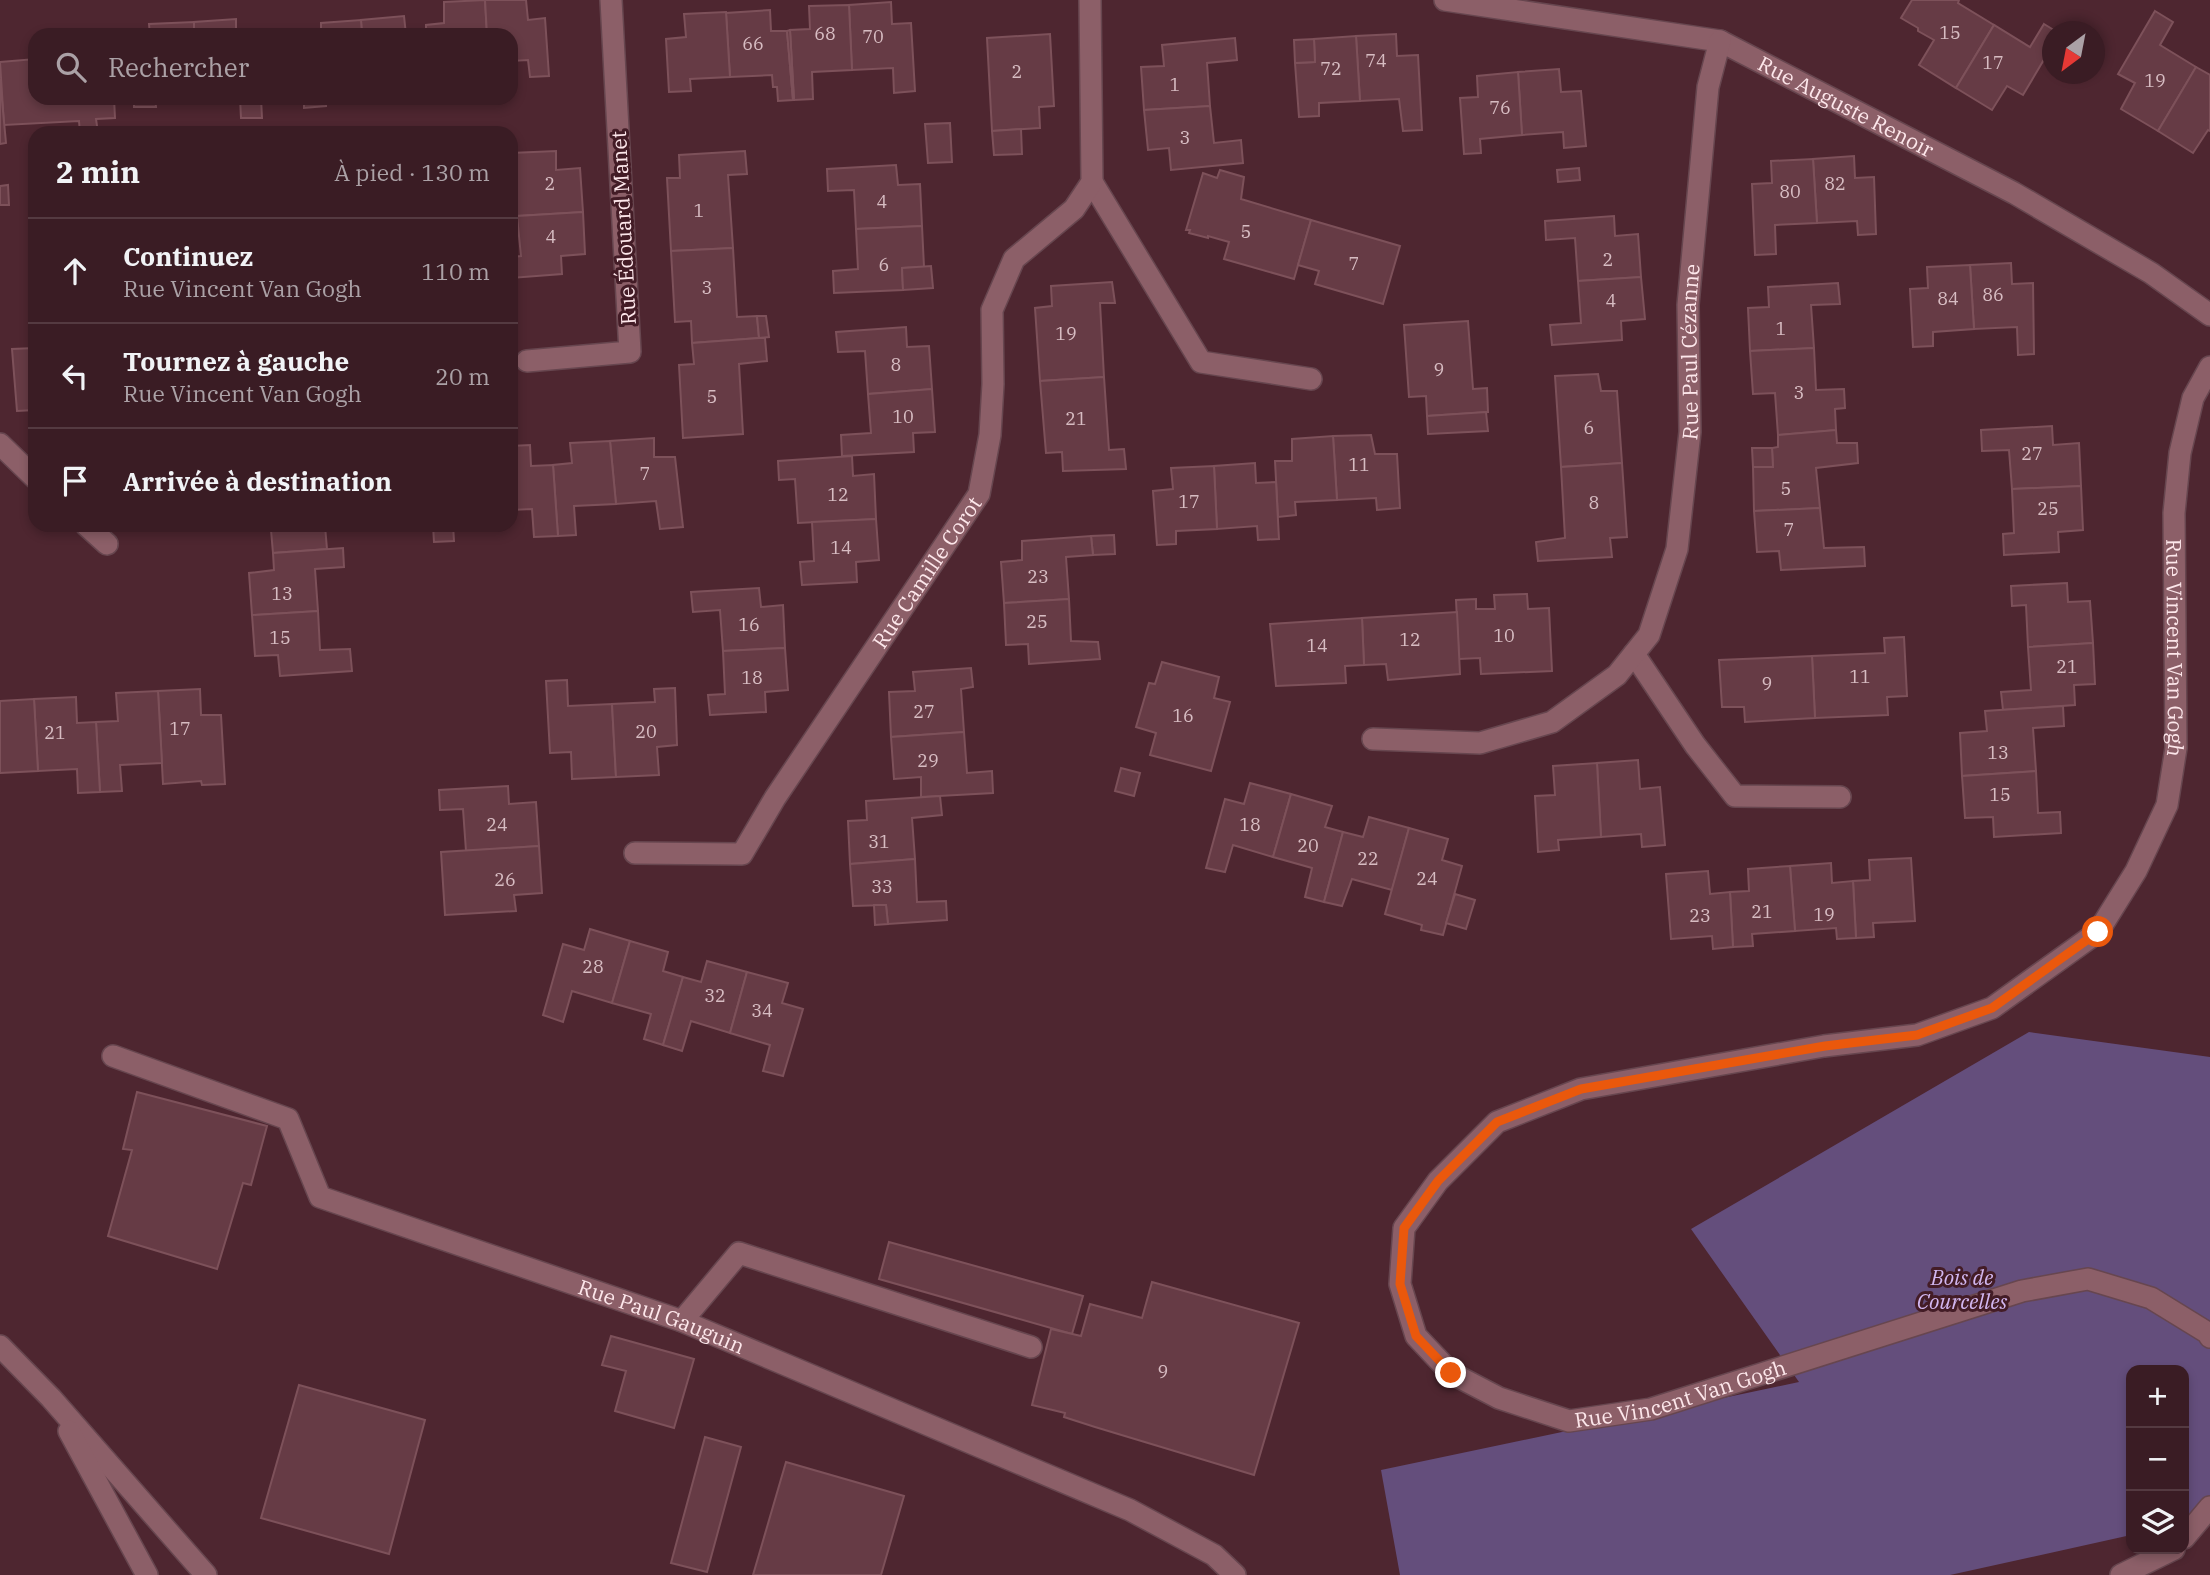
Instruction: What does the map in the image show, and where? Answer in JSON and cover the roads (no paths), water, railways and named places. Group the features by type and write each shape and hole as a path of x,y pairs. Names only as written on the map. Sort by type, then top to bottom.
{"street":[{"name":"Rue Édouard Manet","path":"527,361 630,352 611,0"},
{"path":"1090,0 1092,183 1201,362 1311,379"},
{"name":"Rue Auguste Renoir","path":"1445,0 1720,41 2014,193 2151,273 2210,315"},
{"name":"Rue Paul Cézanne","path":"1373,740 1480,743 1552,722 1617,675 1649,635 1677,549 1690,432 1688,305 1708,87 1720,41"},
{"name":"Rue Camille Corot","path":"635,853 742,855 775,797 979,494 990,435 993,384 992,310 1014,258 1074,209 1092,183"},
{"name":"Rue Vincent Van Gogh","path":"2210,367 2193,398 2178,465 2174,513 2176,748 2167,805 2136,871 2098,932 1992,1008 1917,1035 1825,1046 1581,1089 1497,1122 1438,1181 1404,1228 1400,1284 1416,1336 1451,1373 1499,1398 1569,1421 1651,1409 2022,1291 2088,1279 2151,1298 2208,1333 2210,1337"},
{"path":"0,444 28,471"},
{"path":"94,532 107,544"},
{"path":"1634,654 1695,745 1735,796 1840,797"},
{"name":"Rue Paul Gauguin","path":"113,1056 288,1119 320,1197 682,1321 1130,1510 1214,1555 1234,1575"},
{"path":"682,1321 739,1252 1031,1347"},
{"path":"0,1346 51,1398 206,1575"},
{"path":"51,1398 147,1575"},
{"path":"2189,1532 2210,1507"},
{"path":"2121,1575 2164,1554"}],"park label":[{"name":"Bois de Courcelles","path":"1962,1289"}]}
